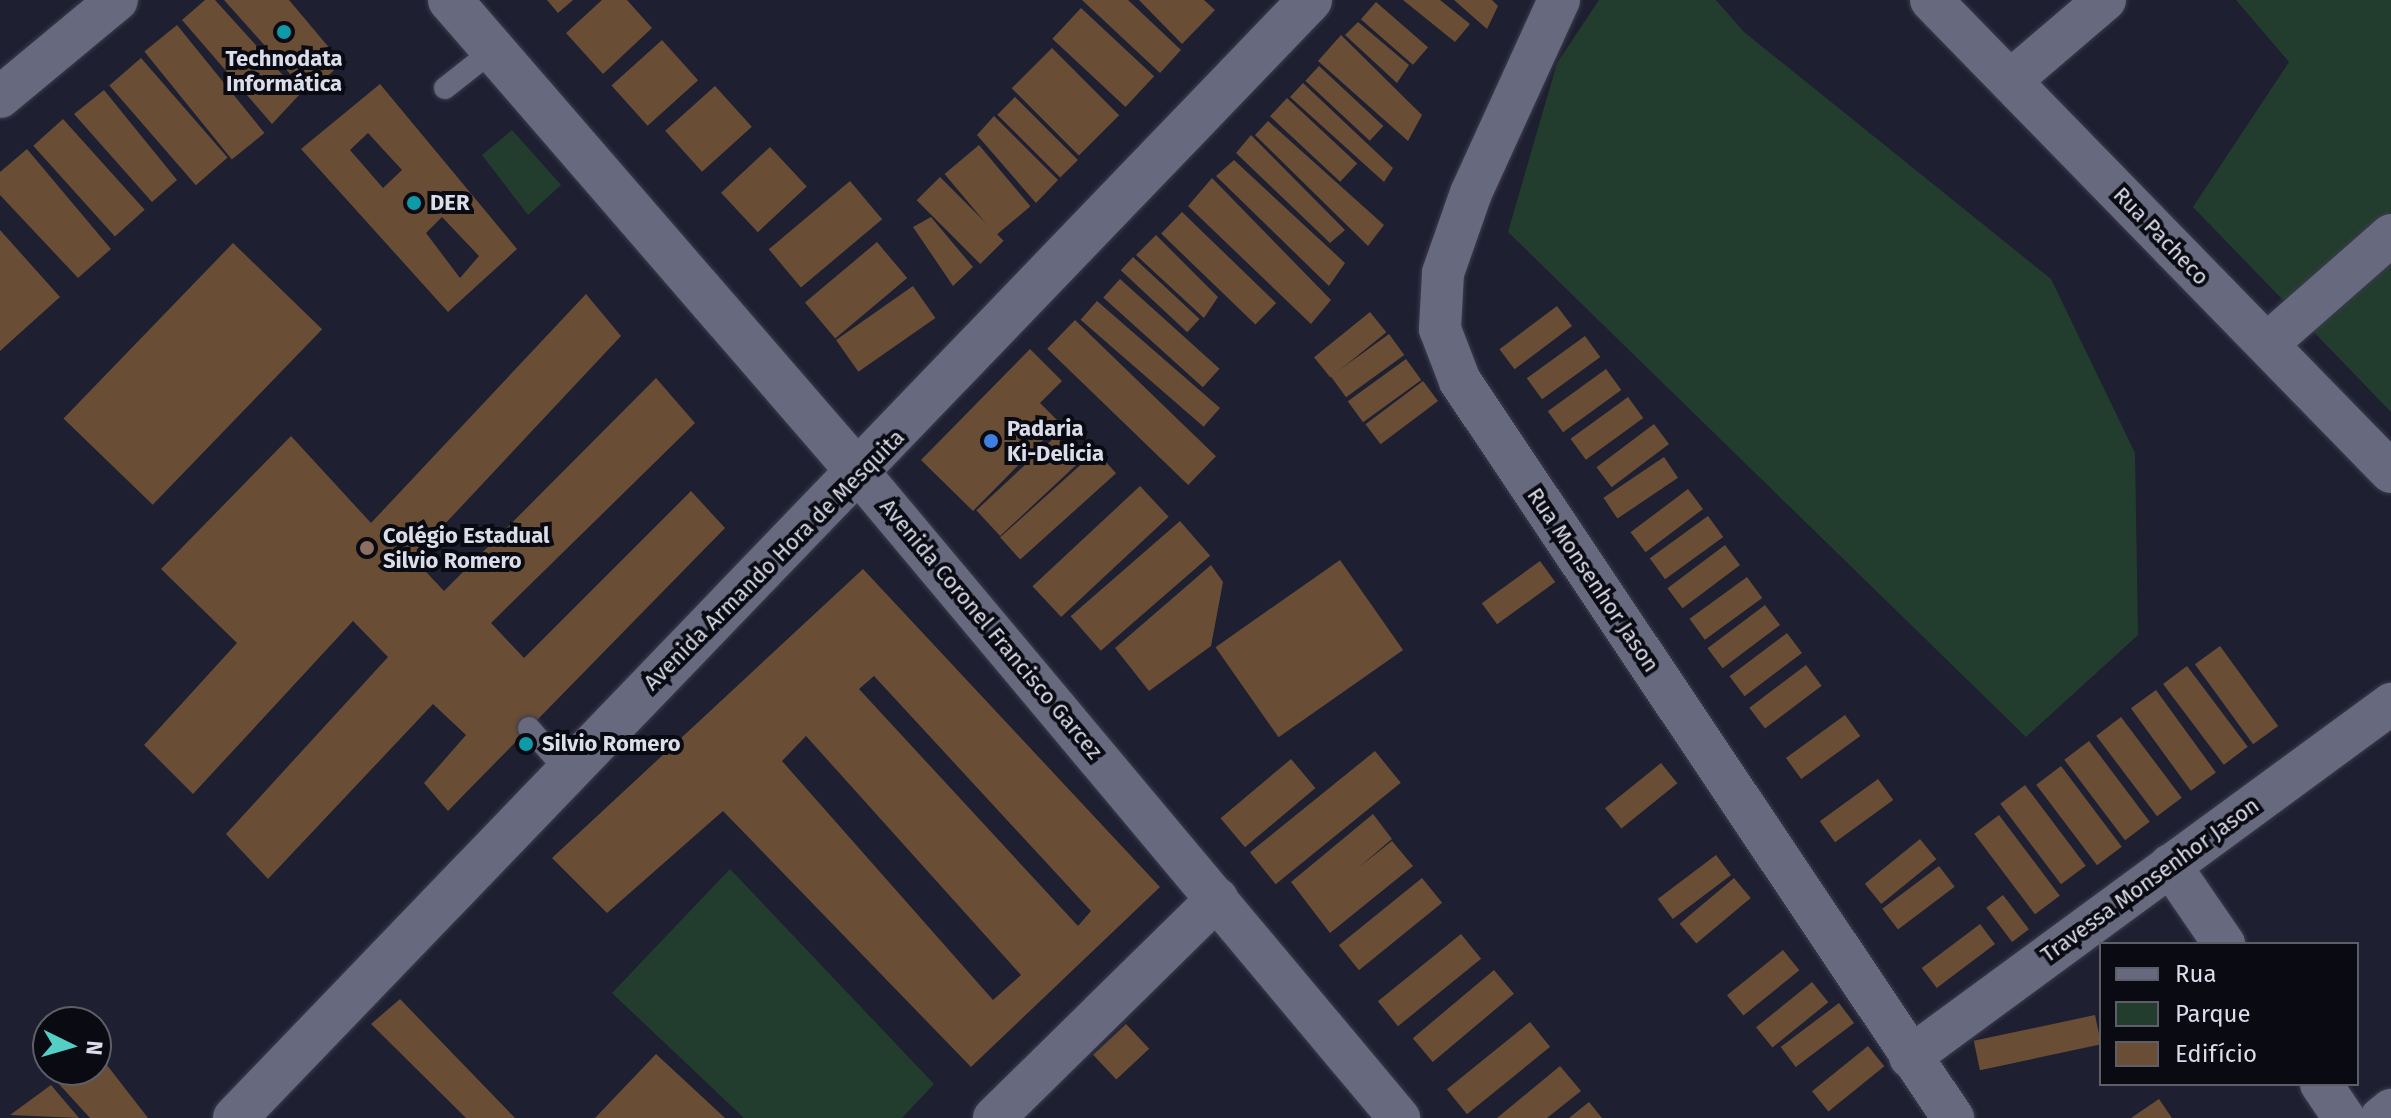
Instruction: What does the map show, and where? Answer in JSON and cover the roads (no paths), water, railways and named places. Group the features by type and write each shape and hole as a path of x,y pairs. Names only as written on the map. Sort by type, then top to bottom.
{"main road":[{"name":"Avenida Coronel Francisco Garcez","path":"450,0 860,474"},
{"name":"Avenida Armando Hora de Mesquita","path":"235,1118 566,770 860,474 1310,0"}],"street":[{"path":"0,97 117,0"},
{"name":"Rua Monsenhor Jason","path":"1559,0 1471,193 1443,273 1440,329 1460,381 1953,1118"},
{"name":"Rua Pacheco","path":"1931,0 2391,472"},
{"path":"2010,81 2105,0"},
{"path":"2267,344 2391,235"},
{"name":"Avenida Coronel Francisco Garcez","path":"860,474 1399,1118"},
{"name":"Travessa Monsenhor Jason","path":"1910,1057 2391,704"},
{"path":"2170,865 2223,942"},
{"path":"994,1118 1217,899"},
{"path":"2322,1086 2344,1118"},
{"path":"2381,1118 2391,1110"}],"lane":[{"path":"445,88 492,51"},
{"path":"529,728 566,770"}],"place":[{"name":"Technodata Informática","path":"284,32"},
{"name":"DER","path":"414,203"},
{"name":"Padaria Ki-Delicia","path":"991,441"},
{"name":"Colégio Estadual Silvio Romero","path":"367,548"},
{"name":"Silvio Romero","path":"526,744"}]}
